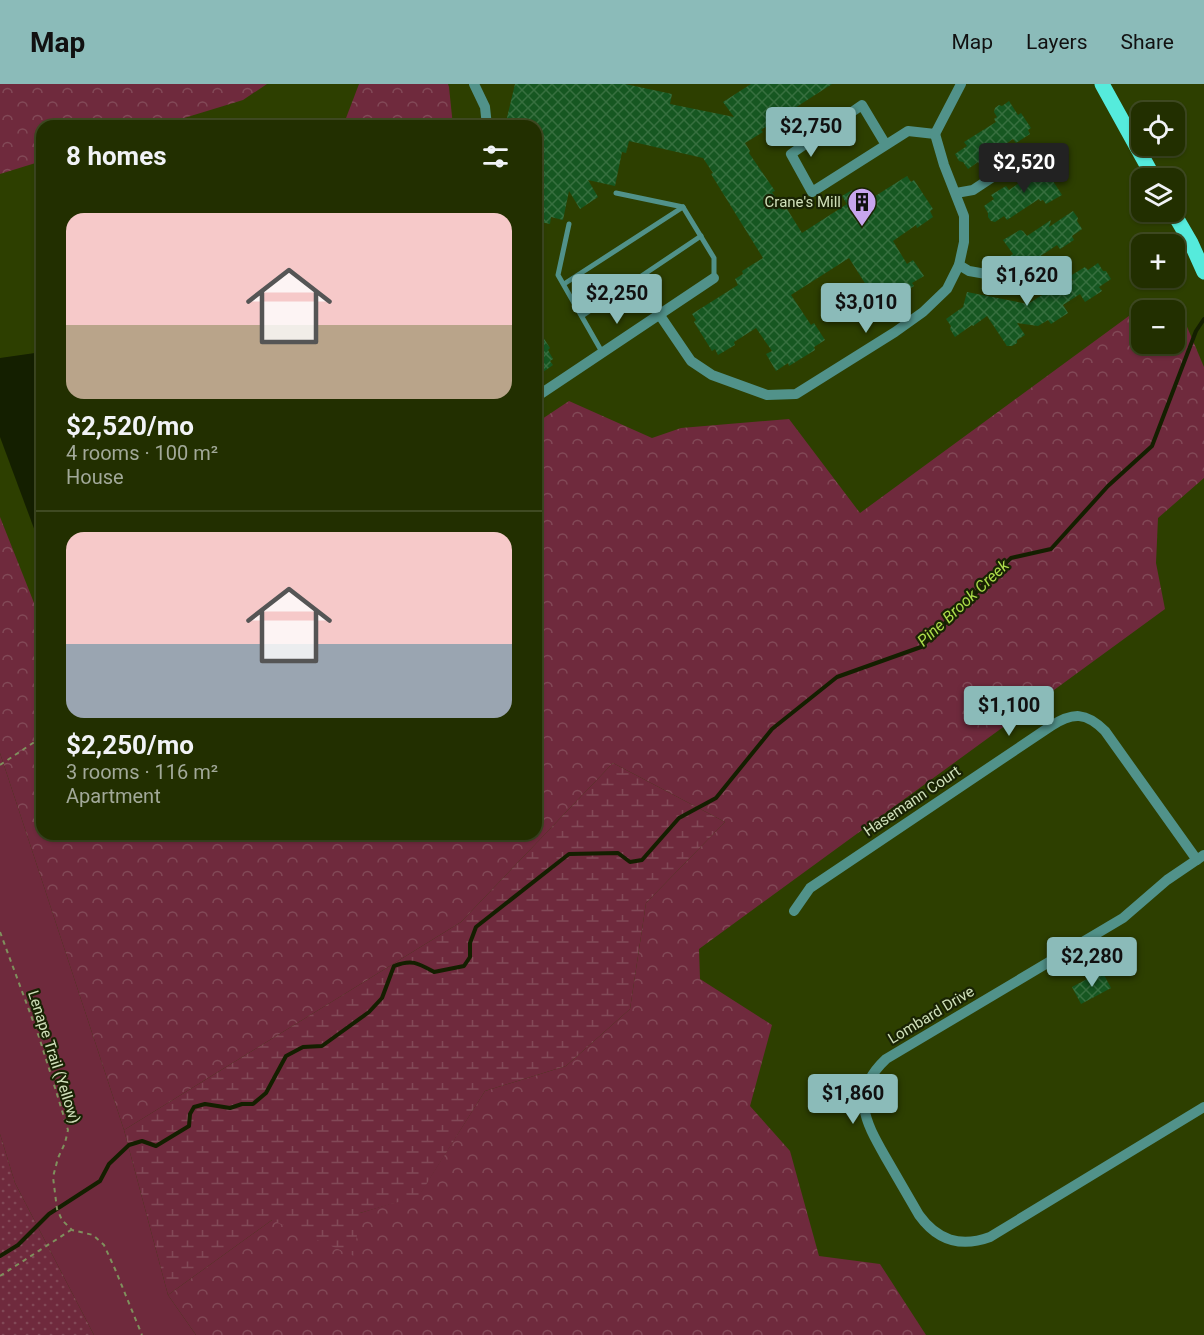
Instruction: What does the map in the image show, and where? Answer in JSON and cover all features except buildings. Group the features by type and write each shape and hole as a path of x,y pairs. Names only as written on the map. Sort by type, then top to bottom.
{"main road":[{"path":"1102,84 1148,168"},
{"path":"1179,222 1204,272"}],"street":[{"path":"474,84 486,107 487,120"},
{"path":"659,314 690,361 712,375 767,395 795,394 923,312 947,289 959,265 964,242 964,216 944,165 935,134 961,84"},
{"path":"886,145 862,105 791,154 812,192 886,145 908,131 935,134"},
{"path":"956,194 973,190 1023,157"},
{"path":"959,265 969,271 1026,281 1035,280 1066,261"},
{"path":"542,393 714,278"},
{"name":"Hasemann Court","path":"794,911 810,888 1051,726 1071,716 1088,717 1105,730 1200,857"},
{"name":"Lombard Drive","path":"1200,857 1167,880 1123,918 886,1059 877,1067 866,1088 864,1112 871,1132 926,1225 935,1233 956,1241 968,1242 990,1237 1204,1107"}],"lane":[{"path":"616,193 683,207 714,258 714,278"},
{"path":"564,284 683,207"},
{"path":"569,224 558,275 603,352"},
{"path":"582,316 701,236"}],"path":[{"path":"0,765 36,741"},
{"name":"Lenape Trail (Yellow)","path":"0,932 49,1067 68,1130 52,1177 57,1209 62,1220 72,1230"},
{"path":"0,1276 72,1230 93,1235 104,1245 142,1335"}],"green space":[{"path":"0,84 267,84 243,100 178,120 36,120 36,163 0,174"},
{"path":"359,84 448,84 452,120 345,120"},
{"path":"1131,314 1131,354 1185,354 1185,322 1204,367 1204,478 1158,518 1156,563 1165,609 699,949 700,979 772,1025 750,1106 790,1151 819,1256 880,1264 926,1335 196,1335 168,1295 272,1220 360,1213 419,1195 485,1091 566,1066 630,1009 646,903 725,822 613,763 542,837 542,419 569,401 652,438 681,428 789,419 860,513"},
{"path":"0,517 36,608 36,840 539,840 461,922 124,1130 0,753"},
{"path":"0,753 124,1130 168,1295 196,1335 94,1335 15,1183 0,1134"},
{"path":"613,763 725,822 646,903 630,1009 566,1066 485,1091 419,1196 360,1213 354,1256 272,1220 168,1295 124,1130 461,922 539,840 542,840 542,837"},
{"path":"0,1134 15,1183 94,1335 0,1335"}],"shaded area":[{"path":"36,353 36,534 0,437 0,358"}],"waterway":[{"name":"Pine Brook Creek","path":"0,1256 18,1245 49,1214 100,1181 109,1164 129,1145 142,1141 156,1146 189,1126 190,1114 194,1107 205,1104 230,1108 242,1104 253,1104 266,1093 286,1056 303,1047 322,1046 369,1012 382,998 394,966 415,963 434,972 464,966 470,957 470,943 476,927 569,854 618,853 630,862 642,860 679,818 716,798 772,729 837,677 921,647 1011,558 1051,549 1108,486 1152,446 1196,331 1204,319"}],"place":[{"name":"Crane's Mill","path":"862,228"}]}
